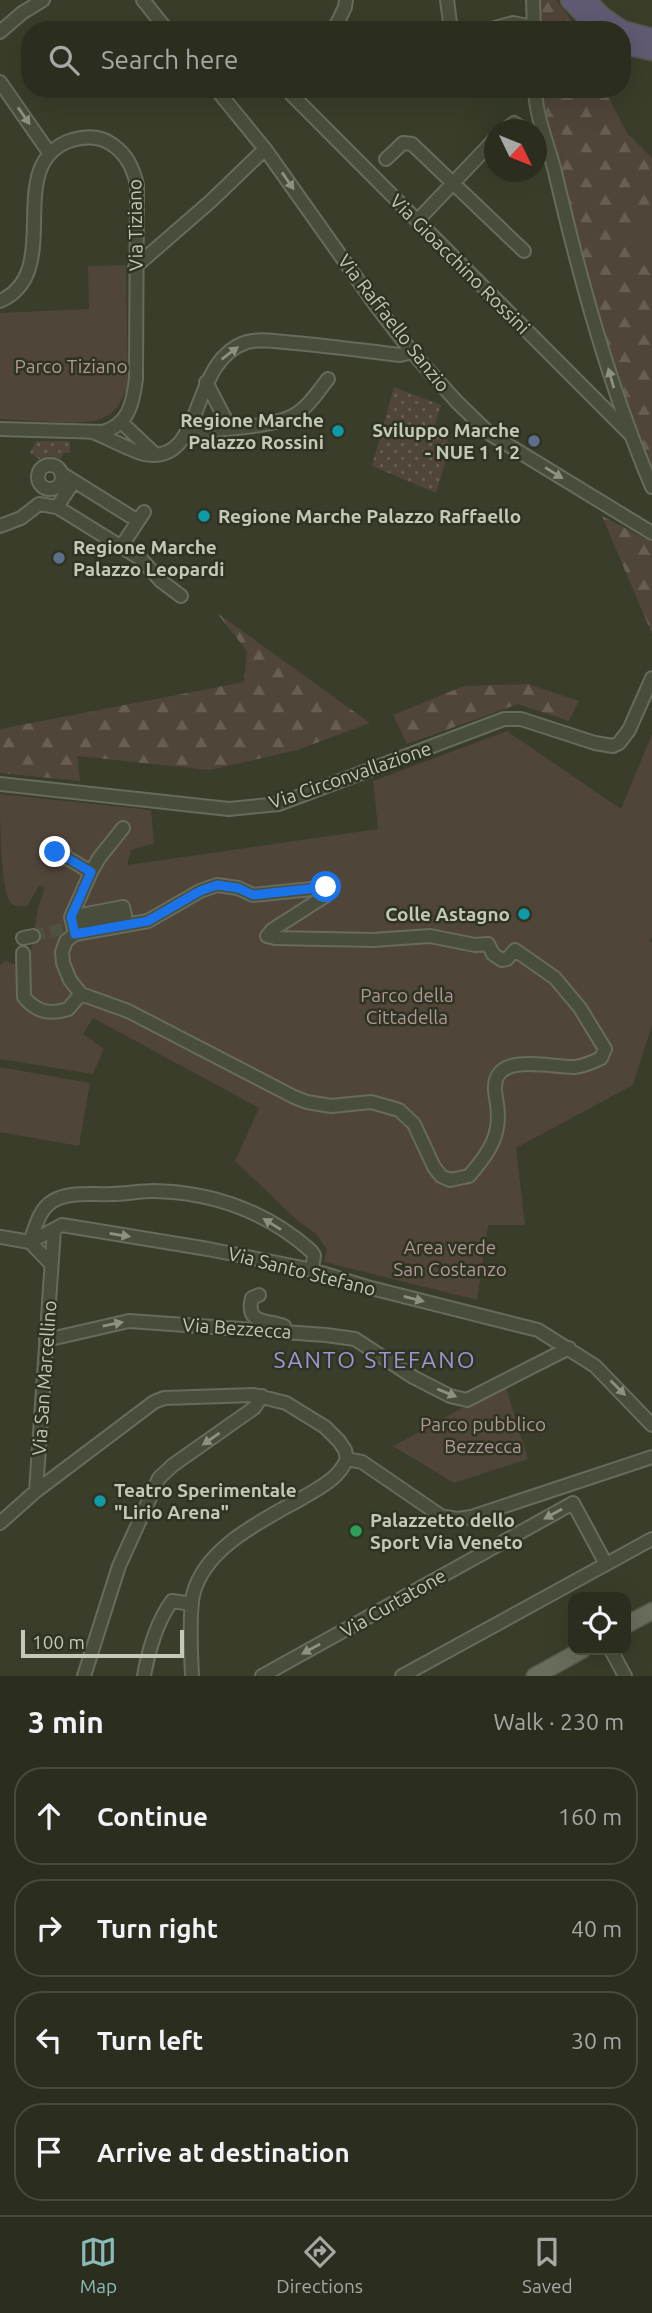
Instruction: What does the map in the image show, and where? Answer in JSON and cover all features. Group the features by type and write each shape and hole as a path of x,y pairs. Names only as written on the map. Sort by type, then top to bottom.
{"highway":[{"path":"570,0 590,21"},
{"path":"586,0 609,21"},
{"path":"631,32 652,38"},
{"path":"631,46 652,51"}],"main road":[{"path":"631,1622 652,1611"},
{"path":"535,1676 573,1655"}],"street":[{"path":"0,32 22,13 43,0"},
{"path":"143,0 160,21"},
{"path":"338,21 346,0"},
{"path":"447,0 450,21"},
{"path":"533,0 534,21"},
{"path":"0,82 48,151 41,159 31,186 29,269 17,290 0,301"},
{"name":"Via Raffaello Sanzio","path":"223,98 265,149 377,307 412,352 457,402 490,434 652,533"},
{"name":"Via Gioacchino Rossini","path":"295,98 630,434"},
{"path":"536,98 564,212 617,399 652,487"},
{"name":"Via Tiziano","path":"48,151 67,141 91,137 112,144 133,167 137,185 136,379 131,409 119,424"},
{"path":"386,159 402,143 409,142 524,251"},
{"path":"547,148 550,151"},
{"path":"135,267 265,149"},
{"path":"417,221 484,151"},
{"path":"95,433 141,453 155,454 173,450 187,433 206,382 224,355 248,342 279,342 400,355 412,352"},
{"path":"187,433 289,418 306,407 328,379"},
{"path":"206,382 230,428"},
{"path":"131,409 139,438"},
{"path":"119,424 155,454"},
{"path":"0,429 95,433 119,424"},
{"path":"119,424 124,444"},
{"path":"0,526 21,518 37,492 57,487 62,481 61,473 141,516 121,547"},
{"path":"57,506 74,481"},
{"path":"37,492 141,559 161,581 181,596"},
{"name":"Via Circonvallazione","path":"0,784 229,809 279,804 504,719 521,719 595,743 613,746 619,743 629,730 652,678"},
{"path":"75,925 148,921 200,891 217,885 238,888 253,895 329,886 331,888 325,896 272,930 267,936 373,940 430,936 475,945 488,944 497,958 502,960 513,953 555,978 580,1008 605,1049 601,1058 575,1067 522,1063 497,1076 494,1085 500,1122 493,1143 468,1176 450,1180 441,1176 414,1124 399,1110 371,1102 331,1106 307,1102 128,1011 81,994 63,963 62,952 75,925 91,872 123,828"},
{"path":"64,856 91,872"},
{"path":"23,953 24,997 35,1009 47,1013 68,1009 81,994"},
{"path":"30,1242 44,1208 54,1200 71,1195 153,1191 192,1194 229,1202 265,1219 311,1251 314,1255 312,1270"},
{"name":"Via Santo Stefano","path":"30,1242 62,1226 208,1249 312,1270 538,1330 595,1366 652,1425"},
{"name":"Via San Marcellino","path":"36,1491 54,1230"},
{"path":"1,1237 30,1242 51,1264"},
{"path":"259,1295 252,1298 251,1314 255,1319 279,1324 288,1332"},
{"name":"Via Bezzecca","path":"46,1340 129,1321 355,1339 413,1377 450,1396 467,1399 569,1348"},
{"path":"84,1676 119,1566 159,1478 173,1465 254,1408 262,1396"},
{"path":"0,1523 36,1491 154,1402 164,1398 262,1396 286,1403 325,1427 340,1441 347,1459 335,1479 255,1526 222,1550 207,1566 193,1599 192,1676"},
{"path":"347,1459 362,1462 441,1516 457,1519 471,1517 652,1457"},
{"name":"Via Curtatone","path":"262,1676 573,1503 606,1564"},
{"path":"402,1676 652,1539"},
{"path":"144,1676 165,1610 174,1596 193,1599"},
{"path":"614,1655 625,1676"}],"green space":[{"path":"536,0 556,0 572,21 537,21"},
{"path":"540,98 609,98 627,133 652,158 652,469 621,394 547,130 547,119 544,119"},
{"path":"631,208 652,208 652,266 631,266"},
{"name":"Parco Tiziano","path":"126,265 128,384 117,407 101,419 91,421 0,419 0,313 89,309 88,266"},
{"path":"394,387 441,405 434,429 451,444 436,493 372,466"},
{"path":"36,441 70,441 70,453 64,453 61,459 50,456 39,459 30,453"},
{"path":"602,516 652,542 652,634"},
{"path":"216,612 370,723 297,750 210,770 77,756 80,781 0,773 0,729 244,682 247,651"},
{"path":"528,684 579,701 569,721 518,704 407,744 393,715 464,686"},
{"name":"Parco della Cittadella","path":"507,731 621,809 652,734 652,938 649,940 652,943 652,1025 633,1085 516,1148 525,1225 488,1225 477,1300 324,1262 327,1249 316,1234 299,1222 235,1161 259,1108 93,1018 83,1034 104,1049 93,1074 0,1059 0,965 6,961 16,965 20,972 29,963 38,909 45,887 39,886 27,906 11,903 7,895 3,868 0,794 151,810 154,843 131,850 127,865 378,829 373,781"},
{"path":"0,1067 90,1083 79,1146 0,1132"},
{"name":"Parco pubblico Bezzecca","path":"505,1385 528,1459 454,1483 393,1446 477,1400"}],"tunnel":[{"path":"33,936 78,925"}],"place":[{"name":"Regione Marche Palazzo Rossini","path":"338,431"},
{"name":"Sviluppo Marche - NUE 1 1 2","path":"534,441"},
{"name":"Regione Marche Palazzo Raffaello","path":"204,516"},
{"name":"Regione Marche Palazzo Leopardi","path":"59,558"},
{"name":"Colle Astagno","path":"524,914"},
{"name":"Teatro Sperimentale \"Lirio Arena\"","path":"100,1501"},
{"name":"Palazzetto dello Sport Via Veneto","path":"356,1531"}],"district":[{"name":"SANTO STEFANO","path":"375,1359"}],"route":[{"path":"55,852 58,858 64,856 91,872 71,917 75,934 148,921 200,891 217,885 228,885 253,895 326,887"}],"park label":[{"name":"Area verde San Costanzo","path":"450,1258"}]}
